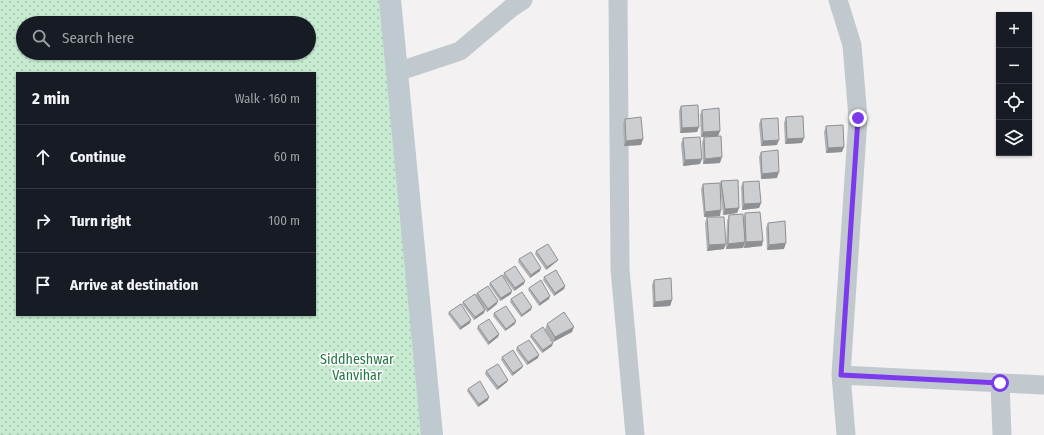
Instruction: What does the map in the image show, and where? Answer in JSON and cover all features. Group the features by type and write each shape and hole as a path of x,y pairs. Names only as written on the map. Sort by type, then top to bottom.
{"street":[{"path":"390,0 432,435"},
{"path":"397,72 460,51 511,8 523,0"},
{"path":"618,0 620,269 635,435"},
{"path":"838,0 852,45 858,118 841,375 846,435"},
{"path":"841,375 1044,385"},
{"path":"1000,383 1002,435"}],"green space":[{"name":"Siddheshwar Vanvihar","path":"0,0 390,0 432,435 0,435"}],"building":[{"path":"698,105 699,127 682,128 681,106"},
{"path":"719,108 720,131 703,132 702,110"},
{"path":"803,116 804,138 787,139 786,117"},
{"path":"641,117 643,139 626,141 625,119"},
{"path":"778,118 779,140 763,141 761,119"},
{"path":"843,125 844,147 828,148 826,126"},
{"path":"721,136 722,157 705,159 704,137"},
{"path":"700,137 702,159 685,160 683,138"},
{"path":"778,150 779,172 762,174 761,152"},
{"path":"738,180 739,208 725,209 721,181"},
{"path":"759,181 761,203 744,204 743,182"},
{"path":"720,183 721,210 705,212 703,184"},
{"path":"760,212 763,241 746,242 745,213"},
{"path":"743,214 745,242 728,244 729,215"},
{"path":"707,217 724,217 726,244 709,245"},
{"path":"785,221 786,243 769,245 768,223"},
{"path":"548,244 558,260 547,267 536,251"},
{"path":"531,252 541,268 531,275 519,259"},
{"path":"515,266 525,281 515,288 504,273"},
{"path":"556,270 565,286 555,293 544,277"},
{"path":"502,275 512,291 501,298 490,283"},
{"path":"671,278 672,300 655,302 654,280"},
{"path":"541,280 550,296 540,303 529,288"},
{"path":"488,286 498,301 488,309 477,293"},
{"path":"522,292 532,307 522,315 511,299"},
{"path":"475,294 485,310 475,317 463,302"},
{"path":"461,304 471,320 461,327 449,312"},
{"path":"506,306 516,321 506,329 494,313"},
{"path":"564,312 574,327 555,337 547,324"},
{"path":"489,319 499,334 489,342 478,326"},
{"path":"543,327 553,343 543,350 531,335"},
{"path":"529,340 539,355 528,362 517,347"},
{"path":"513,350 523,366 513,373 502,357"},
{"path":"498,364 508,380 498,387 486,371"},
{"path":"480,381 489,397 479,404 468,389"}],"route":[{"path":"858,118 841,375 1000,383"}]}
